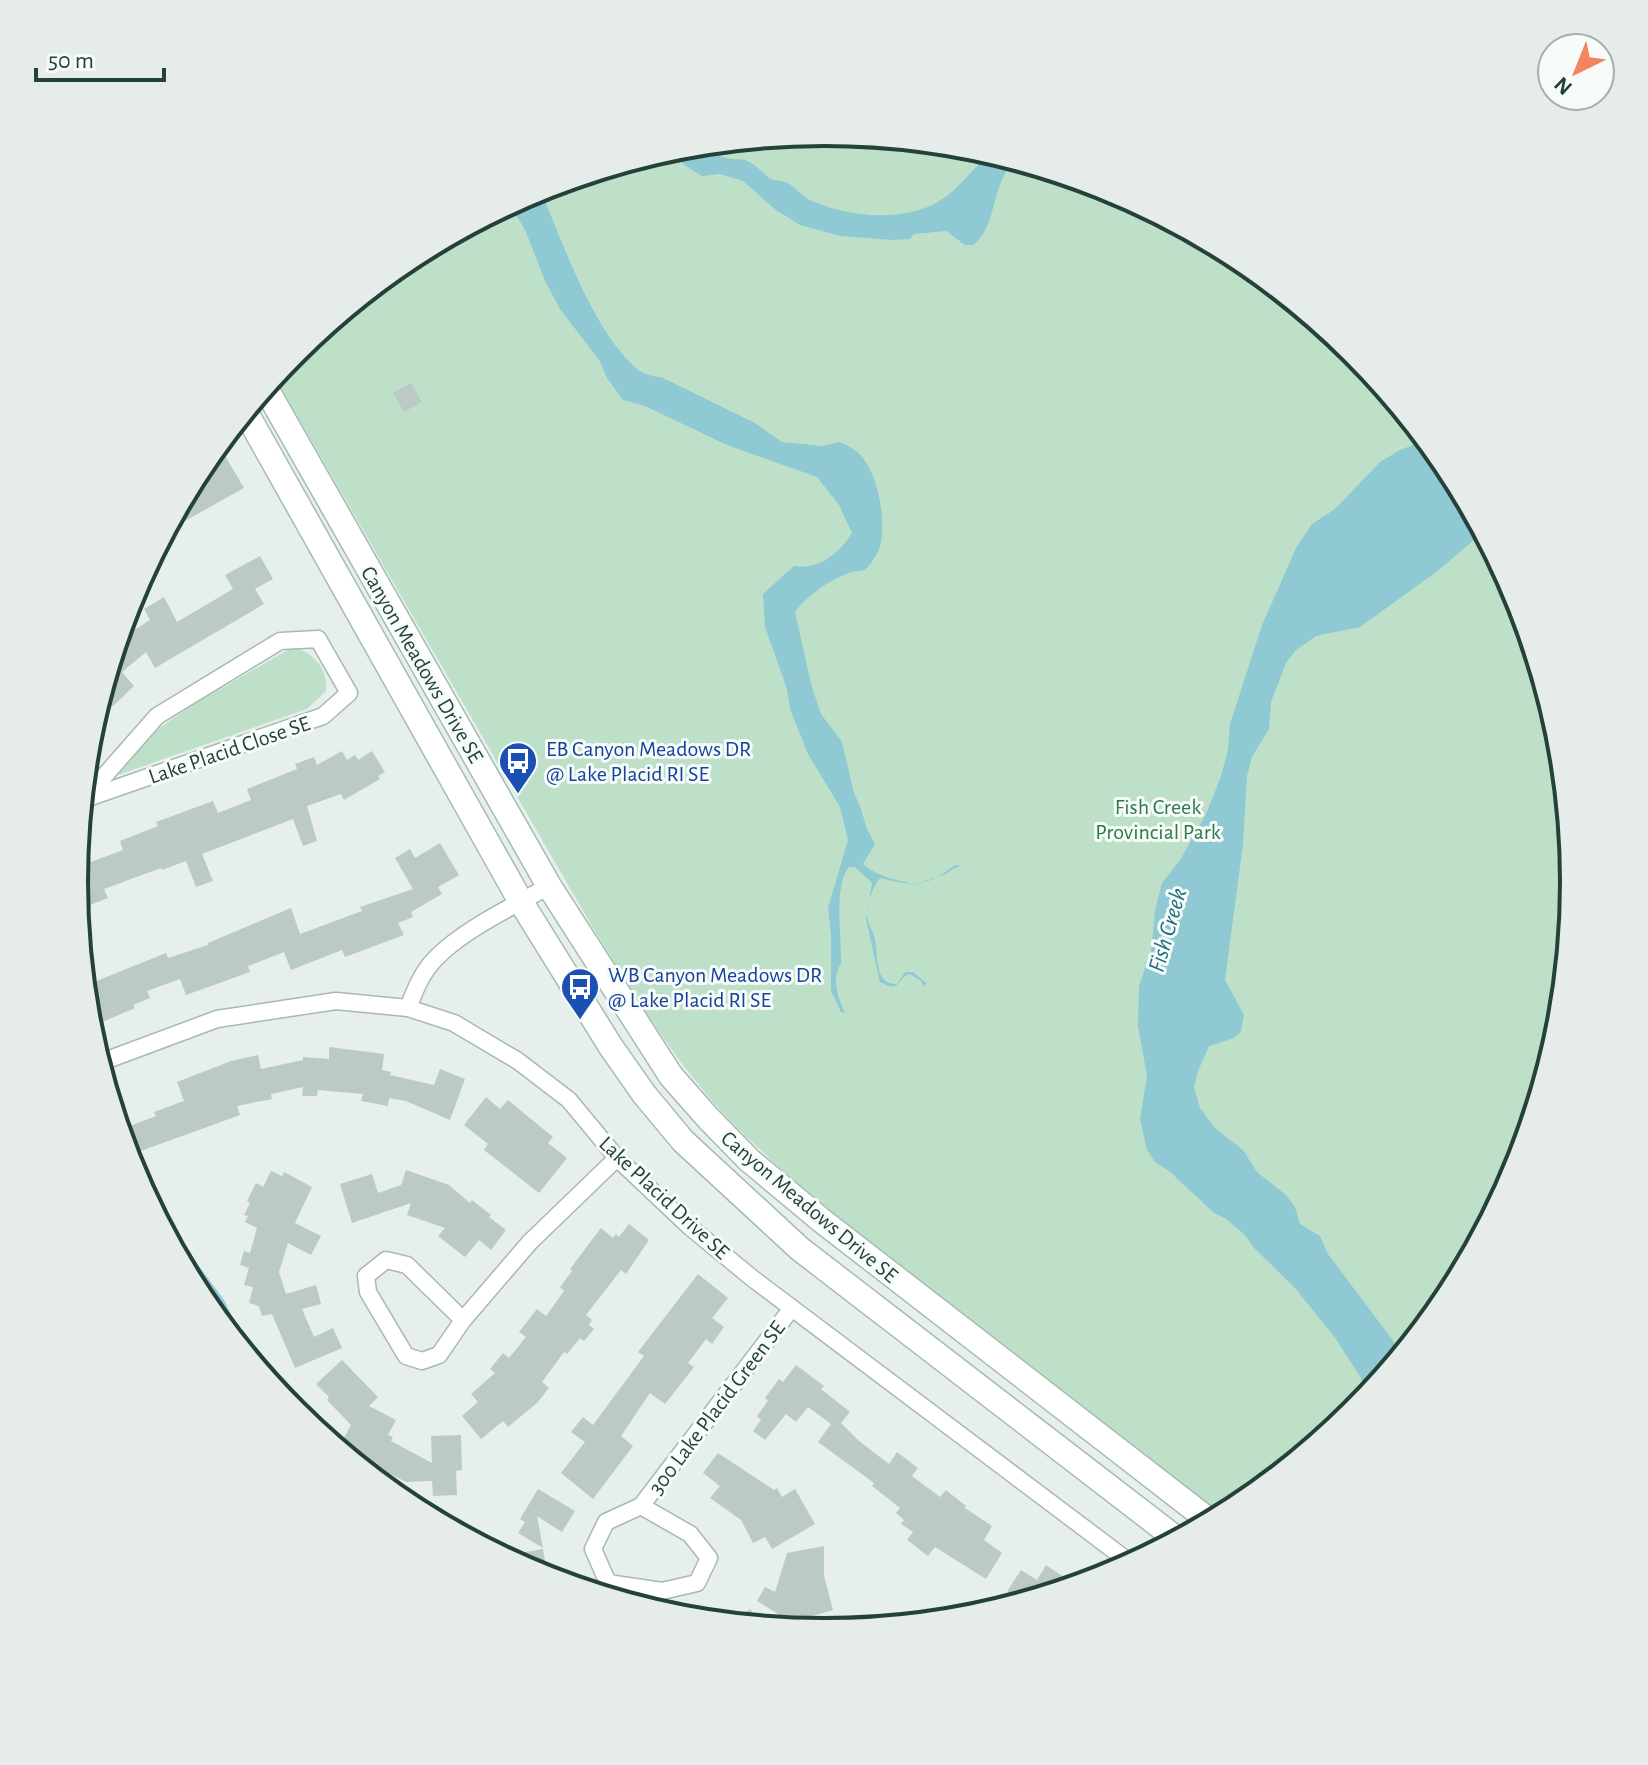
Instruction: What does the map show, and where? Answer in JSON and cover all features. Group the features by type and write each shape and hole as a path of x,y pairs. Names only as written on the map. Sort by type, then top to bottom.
{"main road":[{"name":"Canyon Meadows Drive SE","path":"271,397 549,886 671,1076 749,1160 833,1230 1201,1514"},
{"name":"Canyon Meadows Drive SE","path":"251,421 521,902 611,1047 644,1094 683,1141 800,1249 1169,1533"}],"street":[{"name":"Lake Placid Close SE","path":"93,796 323,716 349,693 318,639 280,641 157,716 94,788"},
{"path":"408,1008 417,983 436,958 494,915 549,886"},
{"name":"Lake Placid Drive SE","path":"110,1059 217,1019 336,1001 408,1008 454,1023 518,1061 569,1100 617,1158 690,1227 792,1308 1121,1556"},
{"path":"463,1320 407,1265 386,1260 366,1276 368,1292 406,1356 422,1361 439,1355 463,1320 530,1242 617,1158"},
{"name":"300 Lake Placid Green SE","path":"641,1506 690,1534 709,1558 697,1583 662,1591 608,1583 593,1549 606,1522 641,1506 792,1308"}],"green space":[{"name":"Fish Creek Provincial Park","path":"824,146 920,153 968,161 1061,186 1106,203 1150,222 1233,271 1309,329 1344,362 1408,434 1436,474 1461,514 1504,601 1535,692 1546,739 1554,786 1560,882 1554,979 1535,1073 1504,1164 1461,1251 1408,1331 1377,1368 1309,1436 1213,1507 808,1193 743,1133 707,1095 661,1035 593,928 280,387 339,329 376,299 456,245 498,222 587,186 680,161 776,148"},
{"path":"291,648 306,652 318,662 324,675 326,691 307,709 118,775 153,733 189,707"}],"water":[{"path":"716,155 747,161 770,178 788,183 807,198 824,206 873,215 906,213 936,203 958,187 980,164 1007,170 987,227 973,245 965,245 946,231 893,240 840,236 800,225 776,210 743,181 720,174 702,176 680,161"},
{"path":"545,202 592,307 619,350 635,367 755,423 782,442 823,446 839,442 863,458 874,480 882,519 881,542 875,557 865,570 836,579 817,591 795,612 821,714 842,742 854,793 875,844 863,864 881,875 912,883 880,878 869,902 872,883 855,867 849,867 844,876 839,913 841,963 836,982 845,1013 841,1012 831,991 828,908 848,840 840,807 808,754 790,709 787,689 765,627 763,594 794,566 803,567 828,559 852,533 839,505 817,477 727,445 645,406 623,400 607,378 599,360 560,309 545,281 516,214"},
{"name":"Fish Creek","path":"1415,444 1475,539 1439,570 1360,627 1316,636 1296,650 1286,663 1271,702 1269,729 1252,757 1247,776 1243,844 1225,980 1244,1015 1241,1031 1234,1038 1209,1046 1194,1087 1200,1108 1215,1128 1243,1150 1257,1172 1286,1195 1295,1207 1300,1224 1320,1236 1328,1254 1396,1345 1363,1383 1334,1336 1294,1287 1245,1235 1214,1213 1155,1162 1147,1150 1140,1119 1147,1076 1138,1026 1139,986 1151,951 1155,910 1162,883 1180,860 1207,812 1221,776 1228,750 1230,724 1262,625 1296,548 1312,524 1335,509 1380,462"},
{"path":"955,865 964,866 938,877"},
{"path":"867,912 875,939 878,968 884,980 897,984 892,987 880,982"},
{"path":"905,972 913,972 926,983 924,987 921,981 910,974 897,984"},
{"path":"189,1254 190,1254 224,1300 237,1327"}],"building":[{"path":"411,383 422,402 404,412 393,393"},
{"path":"225,456 244,488 183,522"},
{"path":"260,556 273,579 255,589 264,604 155,668 146,652 122,672 134,686 109,710 133,631 150,620 144,609 164,597 177,622 233,589 225,575"},
{"path":"342,751 347,760 355,755 358,760 372,751 385,772 378,776 380,779 344,800 341,794 307,806 317,841 303,846 293,819 202,854 213,881 196,887 186,861 104,889 108,898 89,905 89,863 123,850 120,841 158,826 156,822 213,801 218,813 251,800 247,789 297,769 295,764 314,757 317,765"},
{"path":"440,843 459,875 438,887 442,894 411,912 413,917 398,923 404,935 345,957 342,950 291,970 284,952 248,966 250,972 186,995 180,979 147,991 150,998 101,1022 94,982 166,953 168,958 208,945 291,908 300,934 362,911 360,907 413,889 395,858 410,849 415,858"},
{"path":"329,1047 384,1054 382,1070 391,1072 390,1075 434,1085 440,1069 465,1079 450,1120 406,1101 389,1098 388,1106 361,1101 363,1094 318,1090 317,1096 302,1096 303,1087 271,1094 272,1099 237,1106 240,1115 139,1152 130,1126 156,1116 154,1112 184,1101 177,1082 231,1061 258,1055 261,1069 303,1060 303,1057 329,1059"},
{"path":"486,1097 500,1109 508,1100 553,1137 548,1143 567,1158 539,1193 484,1150 488,1144 464,1125"},
{"path":"406,1170 449,1185 470,1203 472,1200 491,1215 489,1217 506,1230 491,1250 479,1240 465,1257 438,1236 445,1228 407,1215 411,1203 352,1223 340,1184 372,1174 378,1193 401,1185"},
{"path":"271,1171 282,1176 284,1172 312,1187 295,1223 321,1236 311,1255 288,1243 279,1272 286,1294 316,1285 321,1304 302,1309 314,1337 333,1328 342,1348 295,1368 272,1314 262,1316 259,1306 249,1303 253,1287 244,1285 249,1268 240,1265 244,1251 250,1253 257,1228 245,1222 248,1216 244,1215 250,1203 247,1201 256,1183 263,1187"},
{"path":"629,1224 649,1240 626,1274 621,1270 586,1315 592,1320 589,1325 594,1329 584,1341 580,1338 567,1354 564,1352 542,1382 549,1388 537,1403 508,1427 503,1421 481,1439 462,1416 478,1402 471,1394 495,1373 490,1369 503,1353 509,1358 526,1337 519,1332 537,1309 546,1316 564,1291 560,1287 572,1271 570,1269 601,1228 613,1238 616,1234 619,1237"},
{"path":"698,1274 728,1298 712,1318 724,1327 712,1344 706,1339 688,1363 694,1367 665,1404 650,1393 621,1436 633,1446 593,1499 561,1473 585,1442 571,1432 583,1417 593,1425 644,1356 638,1352"},
{"path":"342,1360 378,1397 369,1406 396,1420 388,1435 393,1437 391,1441 432,1463 431,1436 461,1435 462,1470 456,1471 457,1495 433,1496 432,1481 406,1482 376,1466 343,1439 351,1425 316,1384"},
{"path":"796,1365 824,1386 821,1389 850,1412 841,1423 859,1441 889,1464 897,1452 918,1468 912,1476 940,1497 946,1490 965,1508 992,1526 984,1540 1002,1553 986,1579 935,1547 928,1556 907,1540 913,1532 901,1524 904,1520 896,1513 900,1508 872,1486 874,1483 818,1442 831,1424 808,1407 796,1422 786,1414 765,1440 753,1431 761,1420 757,1416 768,1401 765,1398 779,1379 783,1382"},
{"path":"718,1453 774,1490 777,1488 782,1497 795,1489 815,1524 772,1549 765,1537 753,1543 741,1520 710,1498 720,1486 703,1473"},
{"path":"538,1489 575,1511 562,1532 537,1516 543,1548 518,1533 525,1522 520,1519"},
{"path":"824,1546 824,1576 833,1610 806,1618 783,1617 757,1601 765,1587 775,1592 787,1553"},
{"path":"543,1549 545,1563 542,1562 521,1553"},
{"path":"1046,1565 1065,1578 1008,1594 1021,1570 1037,1580"}],"place":[{"name":"EB Canyon Meadows DR @ Lake Placid RI SE","path":"518,795"},
{"name":"WB Canyon Meadows DR @ Lake Placid RI SE","path":"580,1021"}]}
